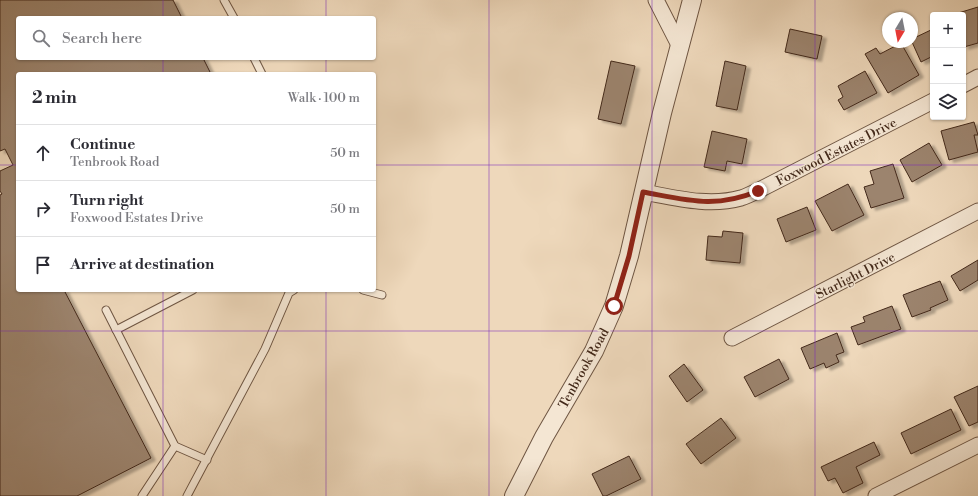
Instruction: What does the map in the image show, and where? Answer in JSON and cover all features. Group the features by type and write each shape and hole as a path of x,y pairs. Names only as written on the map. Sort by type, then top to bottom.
{"street":[{"path":"656,0 679,45"},
{"name":"Tenbrook Road","path":"514,496 544,437 594,351 608,322 620,290 662,112 692,0"},
{"path":"965,84 978,77"},
{"name":"Foxwood Estates Drive","path":"643,192 703,202 722,202 742,197 767,186 930,103"},
{"name":"Starlight Drive","path":"732,338 978,211"},
{"path":"876,496 978,445"}],"lane":[{"path":"224,0 233,16"},
{"path":"255,60 261,72"},
{"path":"116,330 189,292"},
{"path":"187,496 265,349 290,292"},
{"path":"371,292 382,295"},
{"path":"106,310 175,446 207,460"},
{"path":"142,496 175,446"}],"building":[{"path":"0,0 173,0 181,16 16,16 16,60 204,60 210,72 16,72 16,292 65,292 151,458 77,496 0,496 0,195 2,194 0,191 0,171 13,165 5,149 0,151"},
{"path":"978,7 978,43 966,46 966,12 962,12"},
{"path":"790,29 822,36 817,59 785,52"},
{"path":"930,30 930,58 921,62 915,48 918,48 918,36"},
{"path":"876,48 880,54 891,48 904,48 919,75 888,93 865,54"},
{"path":"611,61 635,66 621,124 598,119"},
{"path":"725,61 746,66 737,110 716,106"},
{"path":"865,71 877,93 844,110 838,100 843,97 838,86"},
{"path":"974,122 978,135 974,135 978,152 949,160 941,131"},
{"path":"712,131 747,139 742,164 727,161 725,171 704,167"},
{"path":"929,143 942,165 912,182 900,160"},
{"path":"893,164 904,198 871,208 864,187 874,184 870,171"},
{"path":"848,184 864,215 832,231 815,201"},
{"path":"807,207 816,230 786,242 777,219"},
{"path":"723,231 743,233 740,263 706,260 708,236 722,237"},
{"path":"978,260 978,280 960,291 951,276"},
{"path":"940,281 948,300 930,308 931,310 912,317 903,295"},
{"path":"892,306 901,329 858,345 851,327 865,322 863,317"},
{"path":"837,333 844,352 836,355 839,362 826,368 824,363 810,369 801,348"},
{"path":"779,359 789,379 755,397 744,377"},
{"path":"684,364 703,390 687,402 669,376"},
{"path":"978,386 978,422 969,426 954,397"},
{"path":"951,409 961,430 911,454 901,433"},
{"path":"721,418 736,438 701,464 686,444"},
{"path":"874,442 880,455 856,467 863,483 843,493 835,478 828,481 821,467"},
{"path":"629,456 641,479 606,496 603,496 592,474"}],"route":[{"path":"614,306 629,256 643,192 703,202 722,202 758,191"}]}
